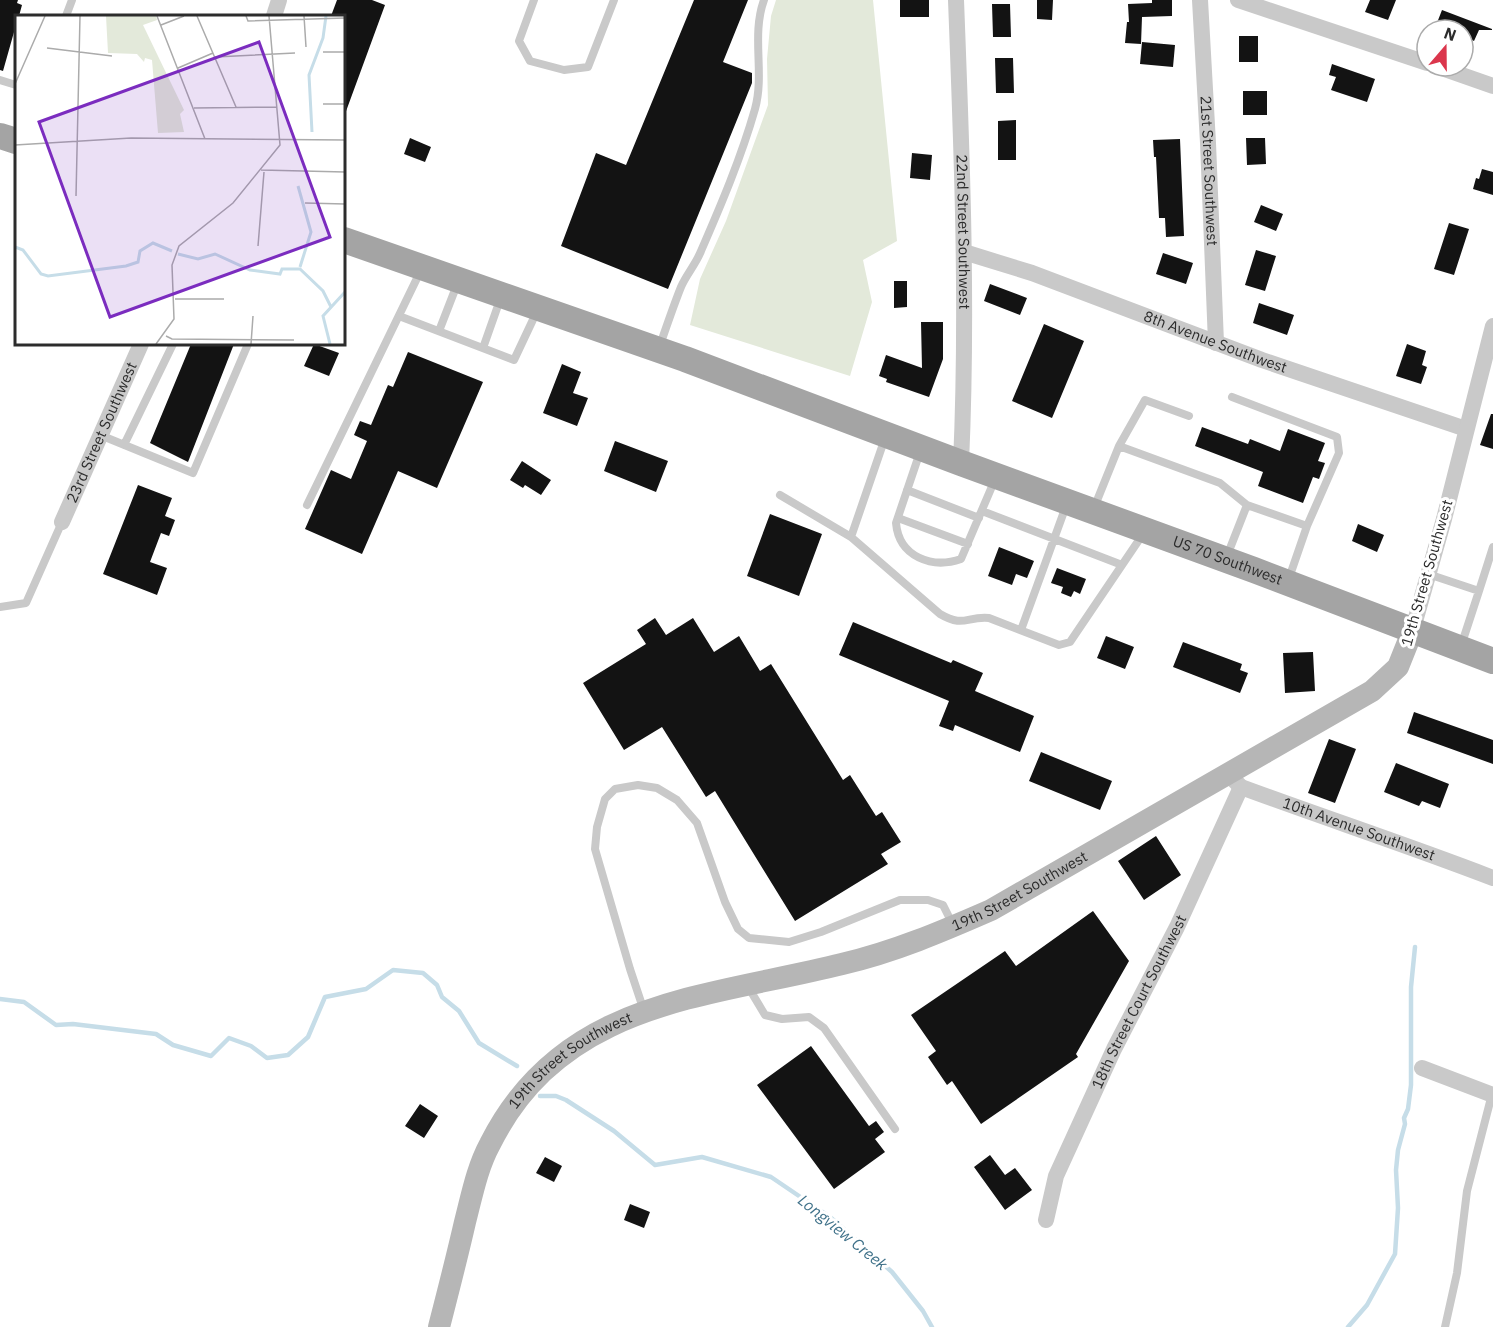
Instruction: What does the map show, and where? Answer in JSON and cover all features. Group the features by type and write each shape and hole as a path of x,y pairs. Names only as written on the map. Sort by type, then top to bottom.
{"main road":[{"name":"US 70 Southwest","path":"345,240 658,350 1493,661"}],"street":[{"path":"274,15 279,0"},
{"name":"22nd Street Southwest","path":"956,0 964,252 965,358 961,463"},
{"name":"21st Street Southwest","path":"1200,0 1216,343"},
{"path":"1238,0 1415,59"},
{"path":"1470,78 1493,86"},
{"name":"8th Avenue Southwest","path":"964,252 1032,273 1216,343 1466,429"},
{"name":"19th Street Southwest","path":"439,1327 479,1170 501,1123 521,1095 538,1077 571,1049 607,1027 644,1011 721,990 844,964 896,948 954,926 1018,896 1235,780 1372,691 1398,667 1412,632 1493,326"},
{"name":"23rd Street Southwest","path":"62,522 141,345"},
{"name":"10th Avenue Southwest","path":"1235,780 1348,827 1415,848 1493,878"},
{"name":"18th Street Court Southwest","path":"1046,1220 1056,1176 1114,1049 1177,927 1235,780"},
{"path":"1422,1068 1492,1095"}],"lane":[{"path":"66,15 72,0"},
{"path":"534,0 519,41 530,60 564,70 588,67 614,0"},
{"path":"658,350 682,285 700,254 749,128 759,94 757,38 764,0"},
{"path":"0,80 15,85"},
{"path":"307,505 423,267"},
{"path":"438,331 459,279"},
{"path":"483,348 502,294"},
{"path":"399,316 514,360 539,307"},
{"path":"124,445 173,345"},
{"path":"100,435 193,473 248,345"},
{"path":"1232,398 1337,437 1339,453 1307,526 1287,583"},
{"path":"1093,511 1119,446 1145,400 1189,416"},
{"path":"851,537 886,435"},
{"path":"1119,446 1220,483 1246,505 1307,526"},
{"path":"921,448 898,518 897,530 903,543 916,557 928,562 959,560 996,476"},
{"path":"907,490 1054,539 1122,565"},
{"path":"780,495 851,537 948,619 956,622 989,618 1059,645 1070,642 1145,531"},
{"path":"1021,630 1068,502"},
{"path":"1226,560 1246,505"},
{"path":"898,518 968,544"},
{"path":"0,607 26,603 62,522"},
{"path":"1460,649 1493,547"},
{"path":"1428,574 1479,591"},
{"path":"644,1011 595,849 597,827 605,799 615,789 638,785 657,788 677,800 697,824 725,902 738,928 749,938 789,942 821,932 900,900 928,900 943,905 954,926"},
{"path":"747,985 765,1015 782,1020 809,1017 824,1028 895,1129"},
{"path":"1445,1327 1457,1273 1467,1191 1492,1095"}],"green space":[{"path":"776,0 873,0 897,241 863,260 872,302 850,376 690,325 700,279 726,221 768,105 767,59 771,16"}],"building":[{"path":"0,0 18,0 17,3 22,5 19,15 15,15 15,29 3,71 0,70"},
{"path":"337,0 372,0 385,5 345,114 345,15 331,15"},
{"path":"694,0 748,0 723,62 752,73 752,83 668,289 561,246 596,153 626,165"},
{"path":"900,0 929,0 929,17 900,17"},
{"path":"1037,0 1053,0 1052,20 1037,19"},
{"path":"1152,0 1172,0 1172,16 1142,17 1141,44 1125,43 1127,22 1129,22 1128,4 1152,3"},
{"path":"1370,0 1396,0 1388,20 1365,12"},
{"path":"992,4 1010,4 1011,37 993,37"},
{"path":"1442,10 1463,18 1439,18"},
{"path":"1475,23 1492,29 1492,30 1479,30 1475,39"},
{"path":"1239,36 1258,36 1258,62 1239,62"},
{"path":"1142,42 1175,45 1173,67 1140,64"},
{"path":"995,58 1013,58 1014,93 996,93"},
{"path":"1332,64 1375,79 1367,102 1331,90 1336,77 1329,75"},
{"path":"1243,91 1267,91 1267,115 1243,115"},
{"path":"1016,120 1016,160 998,160 998,121"},
{"path":"410,138 431,147 425,162 404,154"},
{"path":"1246,138 1265,138 1266,164 1247,165"},
{"path":"1180,139 1184,236 1166,237 1165,218 1159,218 1153,140"},
{"path":"912,153 932,155 930,180 910,178"},
{"path":"1482,169 1493,172 1493,195 1473,189"},
{"path":"1261,205 1283,214 1276,231 1254,222"},
{"path":"1449,223 1469,229 1454,275 1434,269"},
{"path":"1256,250 1276,256 1265,291 1245,285"},
{"path":"1163,253 1193,263 1186,284 1156,274"},
{"path":"894,281 907,281 907,307 894,308"},
{"path":"990,284 1027,298 1020,315 984,301"},
{"path":"1259,303 1294,315 1287,335 1253,323"},
{"path":"921,322 943,322 943,359 929,397 886,382 887,379 879,376 886,355 922,368"},
{"path":"1044,324 1084,341 1052,418 1012,401"},
{"path":"1407,344 1426,351 1422,365 1427,367 1421,384 1396,376"},
{"path":"191,345 234,345 188,462 150,443"},
{"path":"314,345 339,353 329,376 304,366"},
{"path":"408,352 483,382 437,488 398,471 362,554 305,529 331,470 351,479 367,441 354,435 360,421 371,425 388,385 393,387"},
{"path":"562,364 581,372 573,393 588,398 577,426 543,413"},
{"path":"1491,414 1493,414 1493,449 1480,445"},
{"path":"1202,427 1248,444 1250,439 1280,451 1288,429 1325,443 1318,461 1325,463 1319,479 1313,477 1303,503 1258,486 1263,472 1195,446"},
{"path":"615,441 668,461 656,492 604,471"},
{"path":"522,461 551,480 541,495 525,485 523,488 510,480"},
{"path":"138,485 172,498 165,516 175,520 169,536 161,533 150,562 167,568 157,595 103,574"},
{"path":"770,514 822,534 799,596 747,576"},
{"path":"1358,524 1384,535 1377,552 1352,541"},
{"path":"999,547 1034,561 1027,578 1016,574 1012,585 988,576"},
{"path":"1057,568 1086,579 1080,594 1074,591 1071,597 1061,593 1063,587 1051,583"},
{"path":"655,618 666,635 693,618 714,652 739,636 760,671 771,664 843,780 850,775 876,816 882,812 901,842 881,854 888,864 795,921 715,791 706,797 662,727 624,750 583,683 646,644 637,630"},
{"path":"853,622 951,663 953,660 983,673 975,691 1034,716 1020,752 955,725 953,731 939,726 949,701 839,655"},
{"path":"1106,636 1134,647 1125,669 1097,658"},
{"path":"1183,642 1242,664 1240,670 1248,673 1240,693 1173,667"},
{"path":"1313,652 1315,691 1285,693 1283,653"},
{"path":"1414,712 1493,740 1493,764 1407,733"},
{"path":"1329,739 1356,749 1335,803 1308,793"},
{"path":"1041,752 1112,781 1100,810 1029,781"},
{"path":"1396,763 1449,784 1440,808 1422,801 1419,806 1384,792"},
{"path":"1156,836 1181,875 1144,900 1118,861"},
{"path":"1093,911 1129,961 1076,1054 1078,1057 981,1124 952,1081 947,1085 928,1057 936,1051 911,1015 1005,951 1016,966"},
{"path":"811,1046 869,1126 876,1121 884,1132 875,1139 885,1152 834,1189 757,1085"},
{"path":"420,1104 438,1116 424,1138 405,1126"},
{"path":"990,1155 1005,1175 1015,1168 1032,1190 1005,1210 974,1167"},
{"path":"545,1157 562,1166 554,1182 536,1173"},
{"path":"630,1204 650,1212 644,1228 624,1220"}],"waterway":[{"path":"1348,1327 1367,1305 1395,1254 1398,1208 1396,1170 1411,1085 1411,987 1415,947"},
{"name":"Longview Creek","path":"0,999 24,1002 56,1025 73,1024 156,1034 173,1045 211,1056 229,1038 251,1046 267,1058 288,1055 308,1037 325,997 366,989 393,970 423,973 437,985 442,997 459,1011 479,1043 517,1066"},
{"name":"Longview Creek","path":"540,1096 556,1096 566,1100 614,1131 655,1165 702,1157 771,1177 830,1217 892,1272 923,1311 932,1327"}]}
